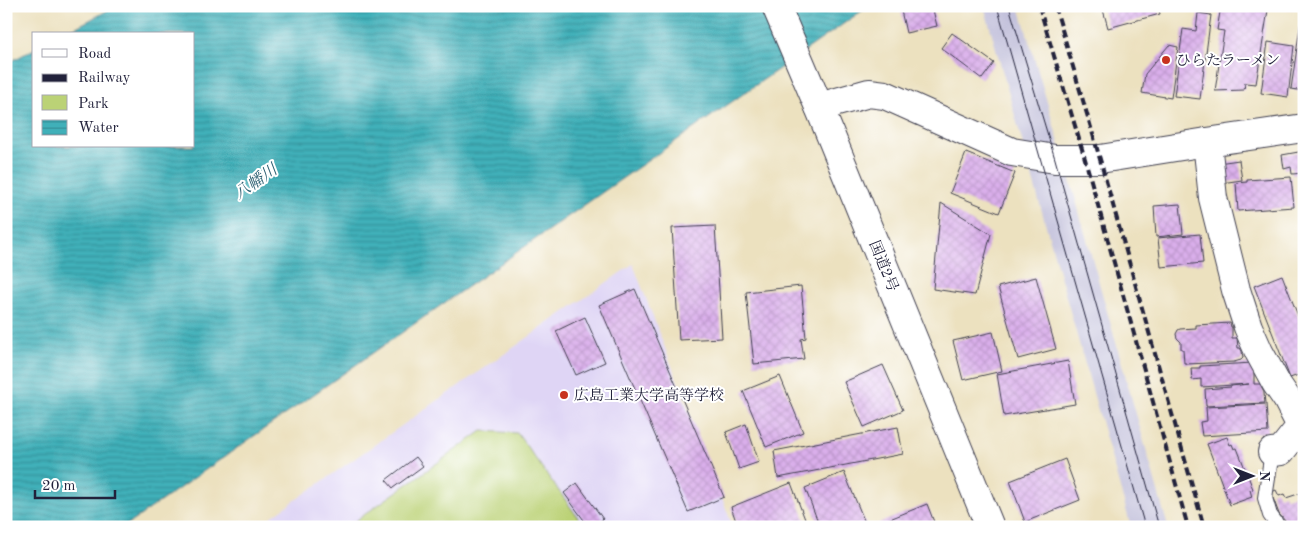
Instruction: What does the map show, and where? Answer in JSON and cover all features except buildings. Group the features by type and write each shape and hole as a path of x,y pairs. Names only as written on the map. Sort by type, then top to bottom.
{"main road":[{"name":"国道2号","path":"776,6 990,527"},
{"path":"819,107 869,93 885,95 1012,152 1055,159 1100,159 1304,128"},
{"path":"1207,142 1212,198 1248,326 1268,368 1301,426 1281,451 1272,452"}],"lane":[{"path":"1272,452 1265,498 1270,515 1276,523"}],"shaded area":[{"path":"984,6 1019,6 1168,527 1131,527"},
{"name":"広島工業大学高等学校","path":"633,264 733,527 257,527"}],"green space":[{"path":"482,431 517,433 585,527 347,527"}],"water":[{"name":"八幡川","path":"116,6 869,6 124,527 6,527 6,64 32,50 32,148 195,148 195,32 67,32"}],"tram line":[{"path":"997,6 1145,527"},
{"path":"1009,6 1055,159 1159,527"}],"railway":[{"path":"1039,6 1085,159 1188,527"},
{"path":"1055,6 1204,527"}],"place":[{"name":"ひらたラーメン","path":"1166,60"},
{"name":"広島工業大学高等学校","path":"564,395"}]}
